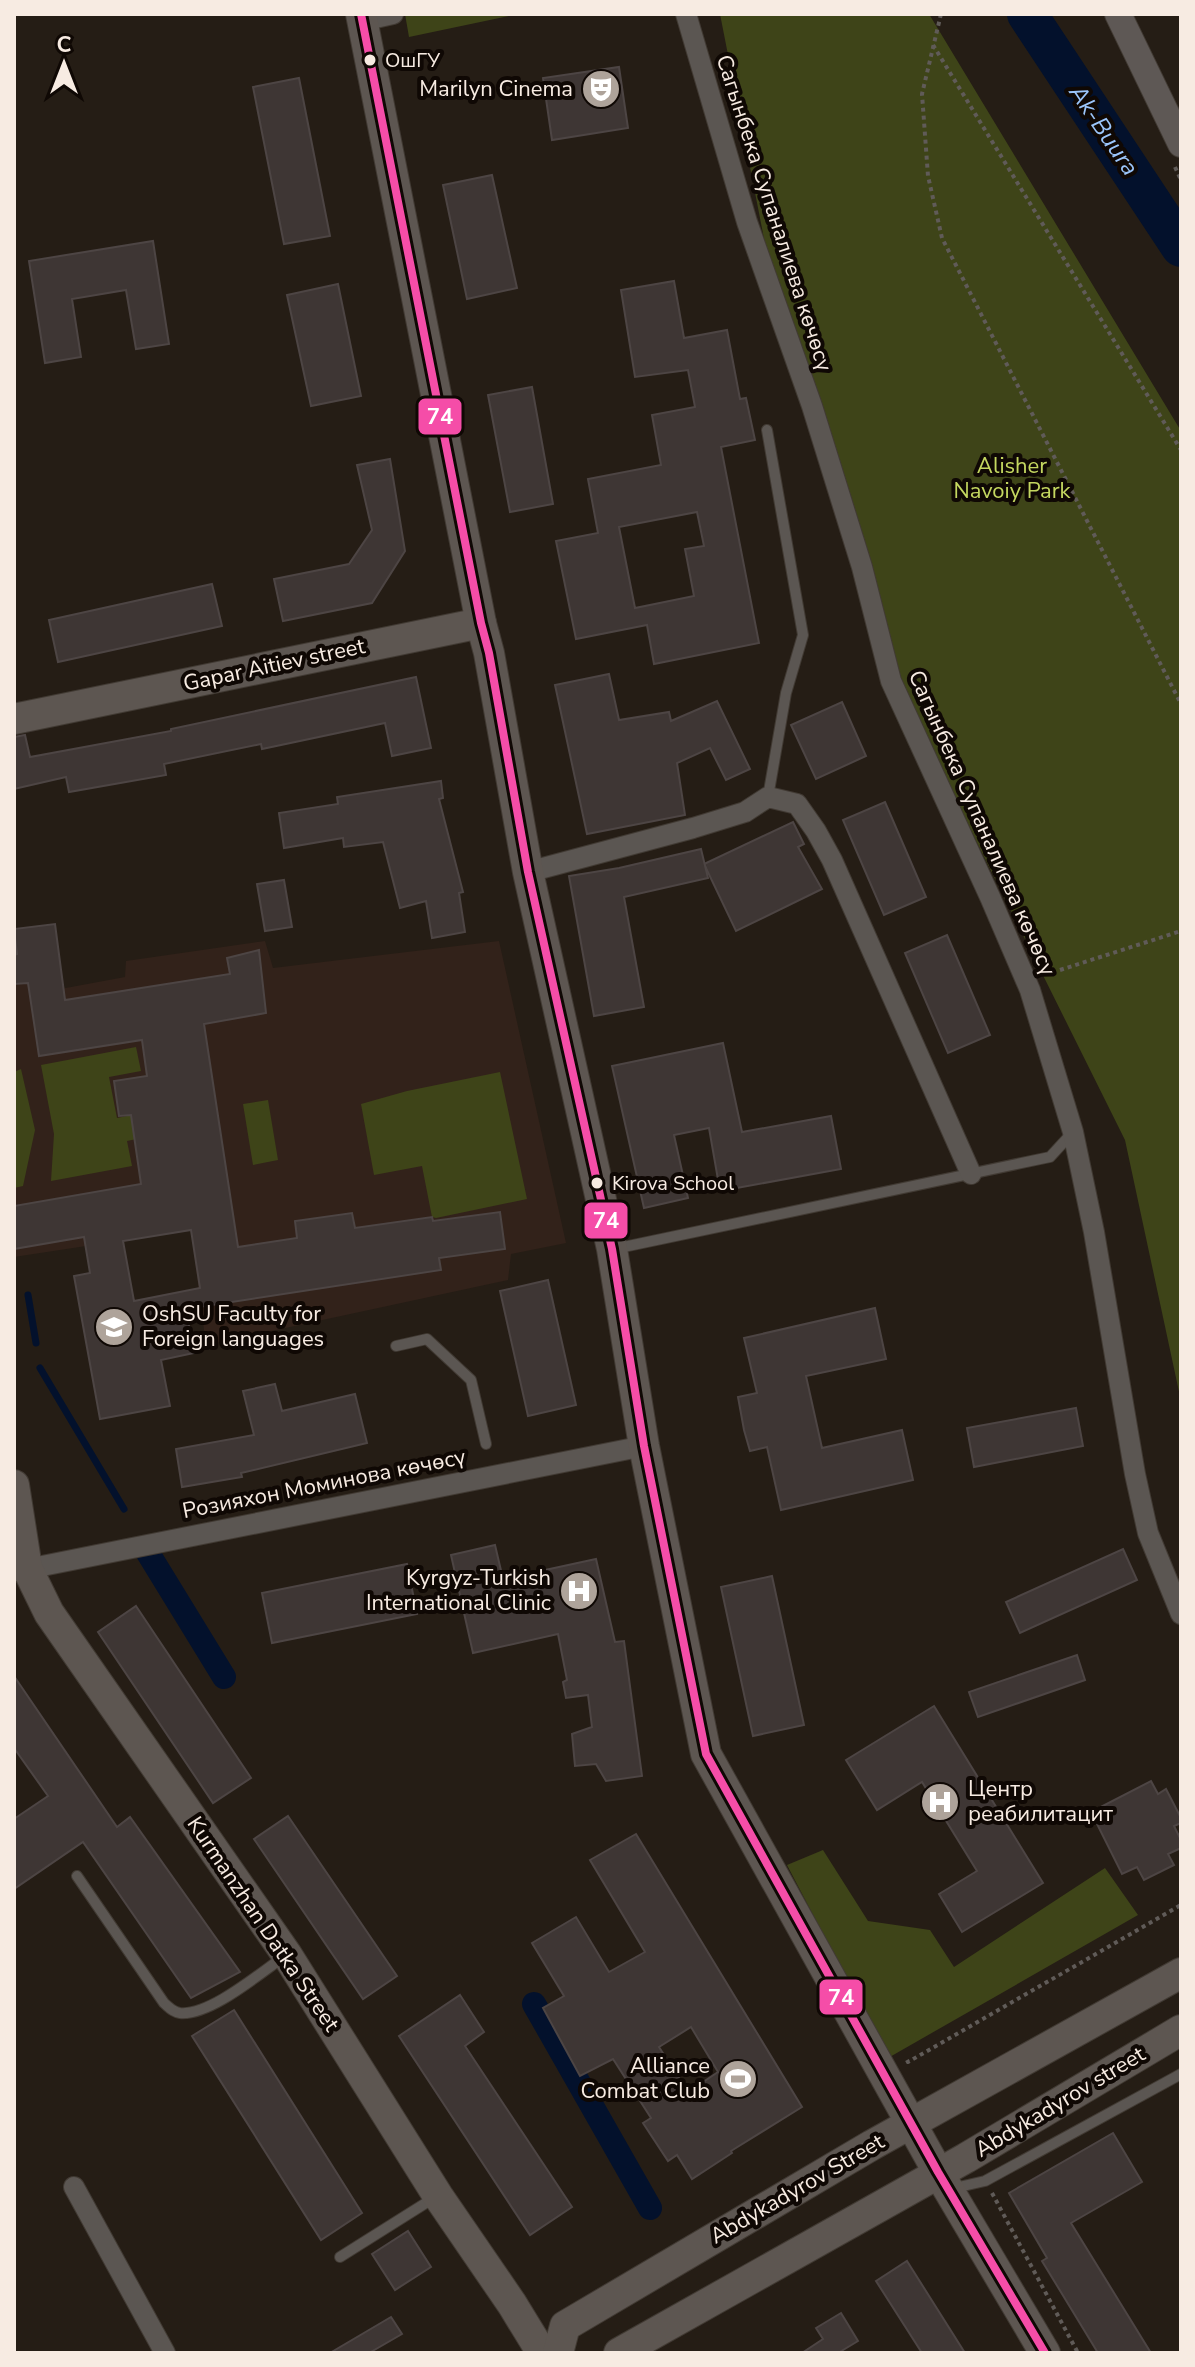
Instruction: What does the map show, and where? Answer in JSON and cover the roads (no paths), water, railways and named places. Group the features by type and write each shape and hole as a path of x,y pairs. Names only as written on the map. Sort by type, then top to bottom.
{"main road":[{"path":"362,18 489,653 528,872 612,1249 644,1446 706,1754 943,2181 1045,2353"},
{"name":"Gapar Aitiev street","path":"14,719 481,623"},
{"name":"Kurmanzhan Datka Street","path":"14,1485 20,1570 287,1955 438,2196 542,2353"},
{"name":"Abdykadyrov Street","path":"558,2353 565,2326 912,2123 1181,1973"},
{"name":"Abdykadyrov street","path":"943,2181 1181,2030"},
{"path":"619,2353 943,2181"}],"street":[{"path":"362,18 393,14"},
{"name":"Сагынбека Супаналиева көчөсү","path":"686,14 747,222 812,406 849,524 891,681 1030,990 1073,1132 1148,1533 1181,1614"},
{"path":"1118,14 1181,144"},
{"path":"528,872 745,812 768,797 797,804 832,860 971,1174"},
{"name":"Розияхон Моминова көчөсү","path":"20,1570 644,1446"},
{"path":"74,2187 165,2353"}],"lane":[{"path":"767,430 803,635 786,693 768,797"},
{"path":"612,1249 1050,1157 1073,1132"},
{"path":"396,1346 427,1339 471,1380 486,1444"},
{"path":"77,1876 164,2003 174,2012 207,2009 287,1955"},
{"path":"943,2181 985,2181 1181,2074"},
{"path":"340,2257 438,2196"}],"waterway":[{"name":"Ak-Buura","path":"1027,14 1181,247"},
{"path":"28,1295 36,1343"},
{"path":"40,1368 124,1509"},
{"path":"148,1553 224,1677"},
{"path":"534,2004 650,2208"}],"place":[{"name":"ОшГУ","path":"370,60"},
{"name":"Marilyn Cinema","path":"601,89"},
{"name":"Kirova School","path":"597,1183"},
{"name":"OshSU Faculty for Foreign languages","path":"114,1327"},
{"name":"Kyrgyz-Turkish International Clinic","path":"579,1591"},
{"name":"Центр реабилитацит","path":"940,1802"},
{"name":"Alliance Combat Club","path":"738,2079"}],"park label":[{"name":"Alisher Navoiy Park","path":"1012,478"}]}
